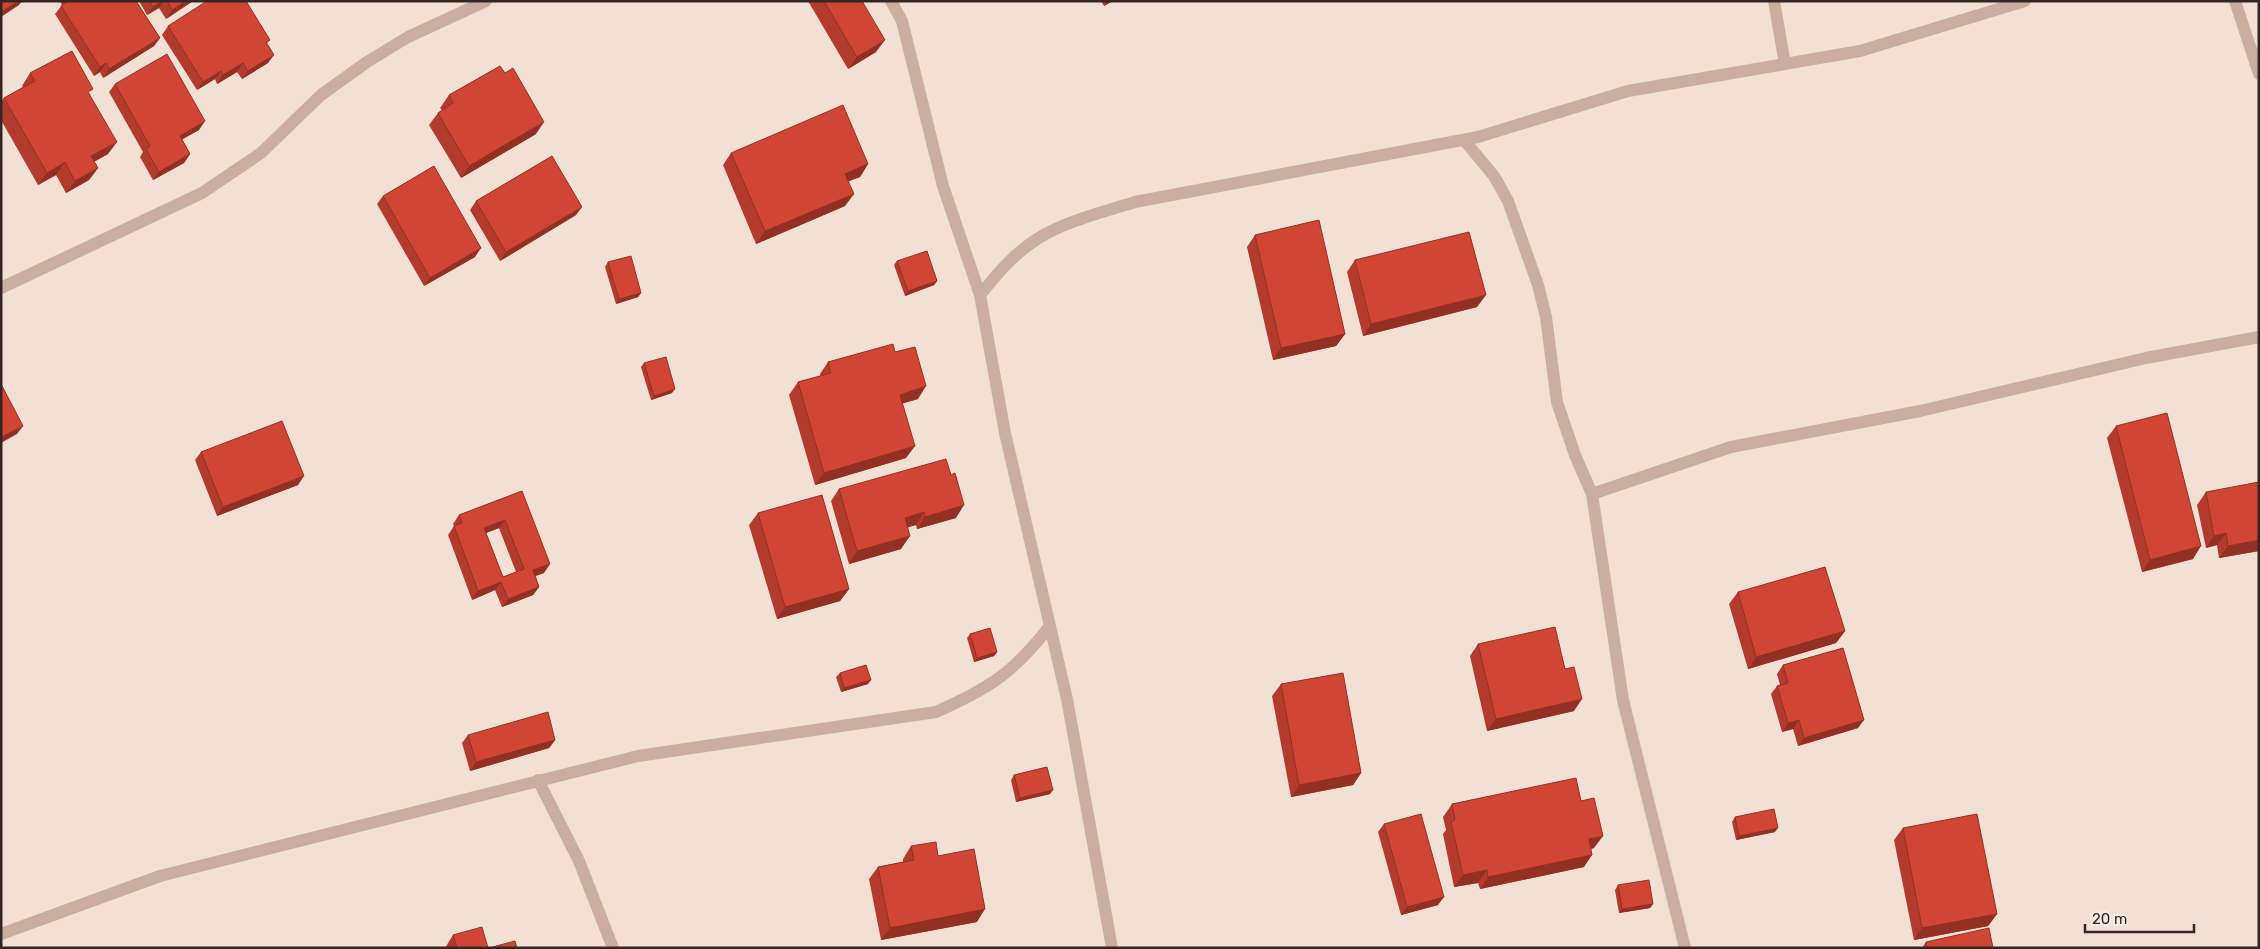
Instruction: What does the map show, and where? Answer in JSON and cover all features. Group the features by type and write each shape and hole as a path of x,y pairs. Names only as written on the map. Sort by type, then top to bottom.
{"street":[{"path":"1,288 202,193 261,153 321,95 368,62 408,37 486,1"},
{"path":"891,1 902,21 944,186 980,295 1005,433 1067,699 1112,948"},
{"path":"1774,1 1785,64"},
{"path":"980,295 1004,265 1035,240 1079,220 1135,202 1464,140 1628,91 1860,51 2025,1"},
{"path":"2235,1 2259,74"},
{"path":"1464,140 1494,176 1508,201 1544,309 1557,402 1575,455 1592,494 1623,700 1685,948"},
{"path":"1592,494 1730,447 1920,411 2146,358 2259,337"},
{"path":"1,934 160,876 638,756 936,712 978,694 1008,673 1031,651 1050,626"},
{"path":"538,780 579,861 613,948"}],"building":[{"path":"1,1 18,1 1,12"},
{"path":"68,1 136,1 160,38 109,69 106,63 100,67 61,6"},
{"path":"150,1 162,1 153,7"},
{"path":"167,1 186,1 172,10"},
{"path":"207,1 246,1 270,40 266,42 274,55 248,71 243,63 223,75 221,71 203,82 168,26"},
{"path":"824,1 862,1 885,40 857,57"},
{"path":"72,51 93,89 88,92 117,142 91,156 98,168 75,181 65,162 47,173 4,98 35,81 30,73"},
{"path":"167,54 205,121 180,136 190,154 159,172 146,149 150,146 115,84"},
{"path":"500,66 505,73 513,68 544,122 469,166 438,113 453,103 449,95"},
{"path":"843,105 868,164 845,174 854,194 765,231 731,153"},
{"path":"552,156 582,207 506,252 476,201"},
{"path":"434,166 481,248 430,278 383,196"},
{"path":"1319,220 1345,334 1281,348 1255,235"},
{"path":"1469,232 1486,295 1371,324 1355,260"},
{"path":"927,251 937,281 908,291 897,261"},
{"path":"631,256 641,293 619,299 608,262"},
{"path":"893,344 895,352 915,347 926,386 900,395 915,446 824,473 798,382 831,373 828,362"},
{"path":"666,357 675,389 654,396 644,363"},
{"path":"1,384 23,426 1,437"},
{"path":"2167,413 2201,546 2150,560 2116,426"},
{"path":"282,421 304,476 223,507 201,452"},
{"path":"946,459 951,475 955,473 964,505 925,517 924,512 905,518 910,536 857,551 839,489"},
{"path":"2259,482 2259,540 2228,546 2226,533 2214,536 2206,492"},
{"path":"522,491 550,564 533,570 539,587 508,599 501,582 478,591 454,526 462,523 459,515","holes":["505,520 524,569 503,577 484,528"]},
{"path":"822,495 849,589 785,607 758,513"},
{"path":"1825,567 1845,631 1756,657 1738,592"},
{"path":"1555,627 1565,669 1574,667 1582,699 1496,719 1478,644"},
{"path":"990,628 997,652 977,658 970,634"},
{"path":"1843,648 1864,720 1804,738 1799,720 1788,723 1777,686 1788,683 1783,665"},
{"path":"866,665 871,680 844,688 840,673"},
{"path":"1343,673 1361,773 1299,785 1281,684"},
{"path":"548,712 555,740 476,762 468,735"},
{"path":"1047,767 1053,790 1020,798 1014,775"},
{"path":"1576,778 1581,801 1594,798 1603,836 1589,839 1592,855 1488,877 1487,870 1463,875 1451,822 1455,820 1452,804"},
{"path":"1774,809 1778,828 1739,836 1735,817"},
{"path":"1421,814 1444,897 1407,907 1384,824"},
{"path":"1977,814 1997,914 1922,928 1903,828"},
{"path":"936,842 938,856 974,849 985,909 890,928 878,867 914,860 911,846"},
{"path":"1649,880 1653,904 1622,909 1618,885"},
{"path":"482,927 488,948 457,948 453,935"},
{"path":"1989,928 1993,948 1927,948 1926,942"},
{"path":"515,941 517,948 489,948"}]}
